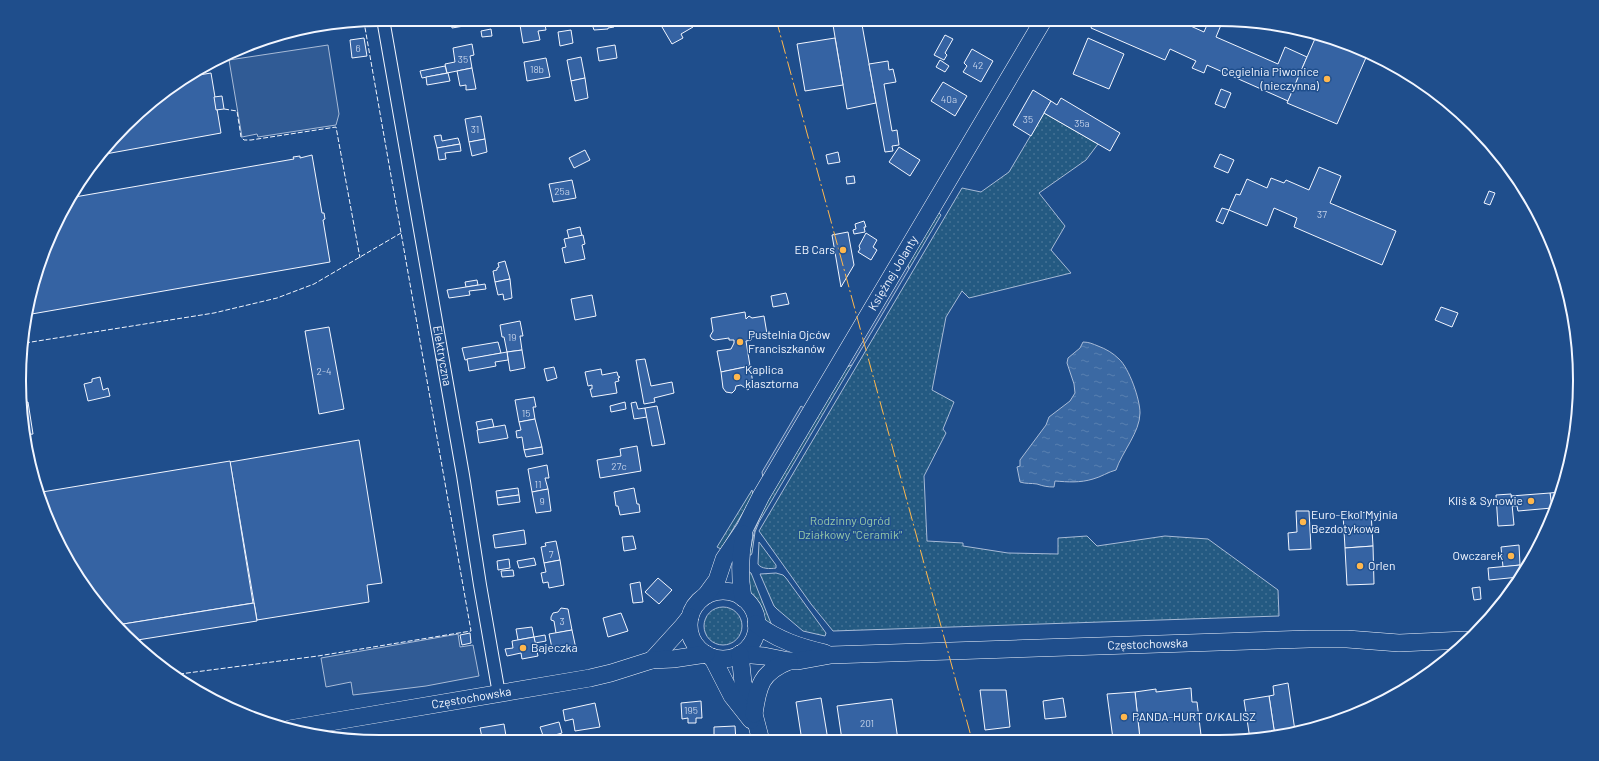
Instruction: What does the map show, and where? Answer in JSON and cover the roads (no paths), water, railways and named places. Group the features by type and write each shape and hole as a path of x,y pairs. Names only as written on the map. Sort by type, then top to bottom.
{"main road":[{"name":"Księżnej Jolanty","path":"706,595 716,580 724,559 745,528 761,496 1040,26"},
{"name":"Księżnej Jolanty","path":"743,598 740,582 740,562 745,528"},
{"path":"709,656 730,658 740,654 752,641 756,633 753,609 743,598 729,592 721,591 706,595 693,609 689,626 694,642 709,656 732,696 760,735"},
{"name":"Częstochowska","path":"652,660 682,628 690,617"},
{"name":"Częstochowska","path":"756,624 790,644 831,655"},
{"name":"Częstochowska","path":"740,654 764,656 789,661 809,660 831,655 1309,640 1347,639 1399,643 1459,640"},
{"path":"740,654 743,683 760,735"},
{"name":"Częstochowska","path":"304,726 590,678 652,660 709,656"},
{"path":"754,714 756,697 767,674 772,669 789,661"}],"street":[{"name":"Elektryczna","path":"384,26 464,475 480,586 499,694"}],"water":[{"path":"1083,342 1104,348 1123,363 1133,384 1140,407 1139,420 1134,435 1116,470 1096,478 1083,481 1055,481 1054,487 1020,482 1017,467 1020,466 1020,460 1046,425 1049,417 1070,401 1075,393 1074,384 1067,363 1068,358 1080,348"}],"place":[{"name":"Cegielnia Piwonice (nieczynna)","path":"1327,79"},
{"name":"EB Cars","path":"843,250"},
{"name":"Pustelnia Ojców Franciszkanów","path":"740,342"},
{"name":"Kaplica klasztorna","path":"737,377"},
{"name":"Kliś & Synowie","path":"1531,501"},
{"name":"Euro-Ekol Myjnia Bezdotykowa","path":"1303,522"},
{"name":"Owczarek","path":"1511,556"},
{"name":"Orlen","path":"1360,566"},
{"name":"Bajeczka","path":"523,648"},
{"name":"PANDA-HURT O/KALISZ","path":"1124,717"}],"park label":[{"name":"Rodzinny Ogród Działkowy \"Ceramik\"","path":"850,528"}]}
